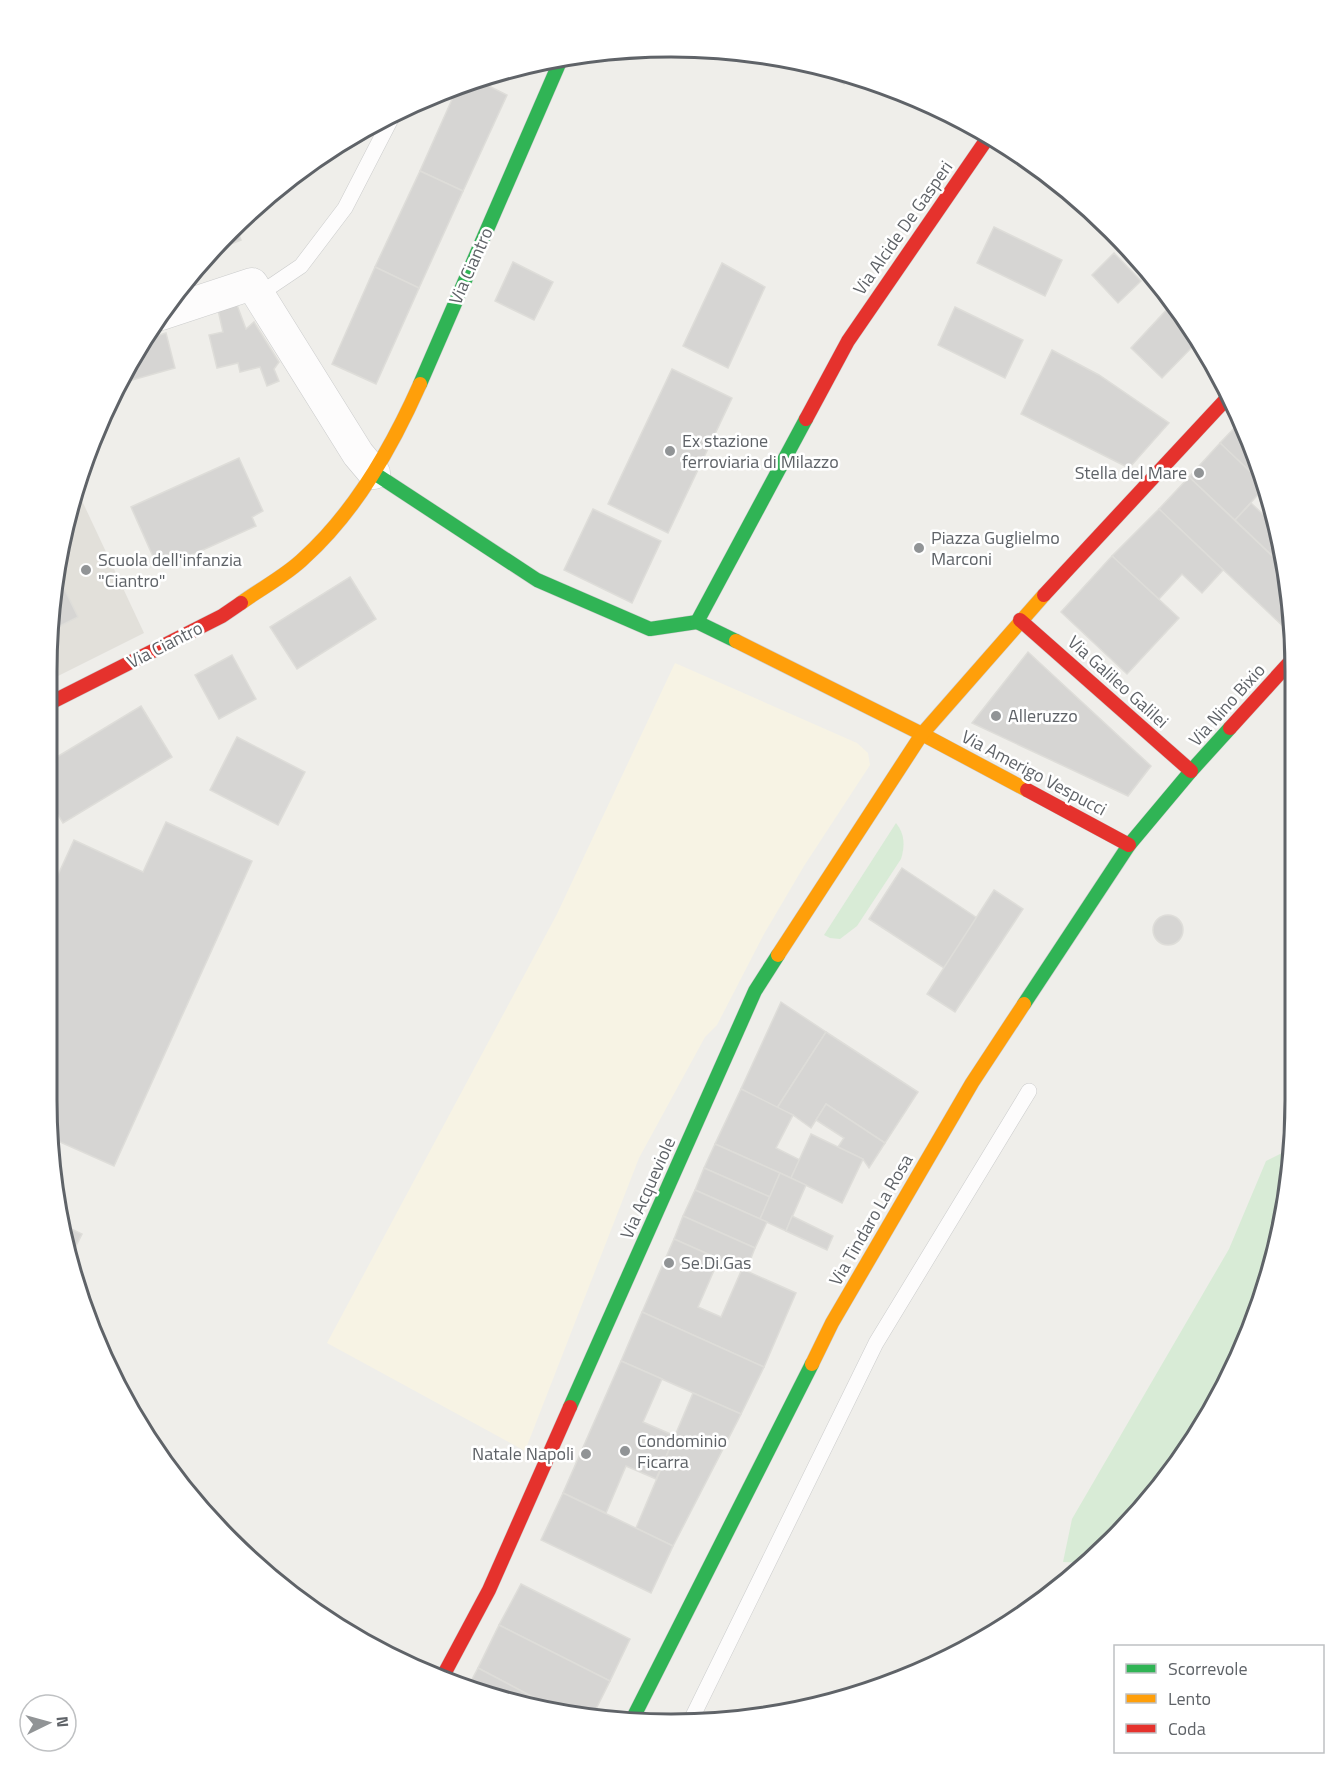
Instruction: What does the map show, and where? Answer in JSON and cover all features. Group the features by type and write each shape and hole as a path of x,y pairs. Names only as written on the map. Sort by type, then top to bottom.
{"main road":[{"name":"Via Ciantro","path":"57,699 222,616 303,560 340,522 374,472 415,394 556,68"},
{"name":"Via Alcide De Gasperi","path":"697,622 848,341 984,143"},
{"name":"Via Acqueviole","path":"446,1671 489,1590 755,991 922,734 1020,620 1223,401"},
{"path":"374,472 537,580 650,629 697,622"},
{"name":"Via Galileo Galilei","path":"1020,620 1191,771"},
{"name":"Via Amerigo Vespucci","path":"697,622 922,734 1129,845"},
{"name":"Via Nino Bixio","path":"1191,771 1285,668"},
{"name":"Via Tindaro La Rosa","path":"635,1713 832,1323 972,1083 1129,845 1191,771"}],"street":[{"path":"175,309 252,284 358,454 374,472"}],"lane":[{"path":"258,295 302,266 345,208 387,126"},
{"path":"694,1713 876,1343 1029,1091"}],"shaded area":[{"name":"Scuola dell'infanzia \"Ciantro\"","path":"82,500 144,633 57,676 62,591"},
{"path":"675,663 857,743 868,753 870,765 804,866 764,934 717,1025 705,1037 639,1158 525,1451 327,1343 557,914"}],"green space":[{"path":"896,823 903,840 901,859 857,926 840,939 824,935"},
{"path":"1283,1153 1273,1220 1252,1297 1222,1372 1182,1441 1133,1505 1076,1562 1063,1562 1072,1519 1229,1249 1266,1161"}],"building":[{"path":"488,86 507,95 463,191 420,171 453,98"},
{"path":"420,171 463,191 419,288 375,267"},
{"path":"994,227 1062,260 1045,296 977,263"},
{"path":"239,235 241,240 230,244"},
{"path":"1114,253 1141,281 1118,303 1092,275"},
{"path":"513,262 553,282 534,320 495,301"},
{"path":"722,263 765,287 728,368 683,346"},
{"path":"375,267 419,288 376,384 332,364"},
{"path":"237,305 246,329 254,322 279,362 274,369 279,381 267,386 260,367 240,372 238,363 217,368 209,335 223,332 218,310"},
{"path":"955,307 1023,340 1005,378 938,345"},
{"path":"1167,309 1192,347 1162,378 1131,348"},
{"path":"166,333 175,368 130,381 139,364 156,336"},
{"path":"1052,350 1099,375 1169,423 1129,468 1021,414"},
{"name":"Ex stazione ferroviaria di Milazzo","path":"672,369 732,398 668,533 608,504"},
{"path":"1234,428 1252,473 1220,443"},
{"path":"1220,443 1252,473 1258,494 1235,520 1189,477"},
{"path":"239,458 263,511 252,517 256,526 174,563 170,554 155,561 131,507"},
{"path":"1189,477 1274,558 1284,627 1159,509"},
{"path":"1251,503 1265,516 1274,558 1235,520"},
{"path":"593,509 661,541 632,603 564,570"},
{"path":"1159,509 1223,570 1202,593 1182,574 1159,599 1112,556"},
{"path":"1112,556 1179,618 1127,674 1061,612"},
{"path":"350,577 376,619 297,669 270,627"},
{"path":"63,586 78,617 58,627"},
{"path":"1028,652 1151,766 1128,796 972,723"},
{"path":"232,655 256,699 219,719 195,675"},
{"path":"141,706 172,757 63,823 57,813 57,757"},
{"path":"237,737 305,772 278,825 210,790"},
{"path":"166,822 252,861 114,1166 58,1141 57,877 74,840 143,872"},
{"path":"902,868 977,918 944,968 869,919"},
{"path":"994,890 1023,909 955,1012 927,994"},
{"path":"1168,915 1179,919 1183,930 1179,941 1168,945 1157,941 1153,930 1157,919"},
{"path":"781,1002 826,1032 777,1108 741,1089"},
{"path":"826,1032 918,1092 885,1143 826,1104 811,1128 793,1115 777,1108"},
{"path":"741,1089 793,1115 776,1148 800,1160 791,1178 715,1144"},
{"path":"826,1104 885,1143 869,1168 863,1159 838,1147 844,1138 816,1120"},
{"path":"811,1134 863,1159 842,1203 791,1178"},
{"path":"715,1144 780,1173 770,1197 704,1168"},
{"path":"704,1168 770,1197 760,1219 695,1190"},
{"path":"780,1173 806,1185 786,1231 760,1219"},
{"path":"695,1190 767,1222 755,1248 683,1216"},
{"path":"683,1216 755,1248 746,1271 674,1239"},
{"path":"792,1216 833,1236 827,1250 786,1231"},
{"path":"71,1229 82,1234 75,1247"},
{"path":"674,1239 719,1259 698,1307 721,1317 742,1269 796,1293 764,1367 642,1312"},
{"path":"642,1312 764,1367 741,1414 621,1361"},
{"name":"Condominio Ficarra","path":"621,1361 662,1379 643,1422 675,1436 656,1479 626,1466 606,1513 563,1493"},
{"path":"693,1393 741,1414 673,1546 636,1528"},
{"path":"563,1493 673,1546 651,1593 541,1540"},
{"path":"521,1584 630,1639 610,1681 499,1625"},
{"path":"499,1625 610,1681 596,1709 536,1698 478,1668"},
{"path":"478,1668 536,1698 512,1693 472,1680"}],"traffic: fast":[{"path":"420,384 557,68"},
{"path":"736,641 697,622 806,419"},
{"path":"374,473 537,580 650,629 697,622"},
{"path":"1024,1004 1129,845 1230,728"},
{"path":"570,1407 755,991 778,955"},
{"path":"635,1713 812,1364"}],"traffic: slow":[{"path":"241,603 297,564 323,540 340,520 385,454 420,384"},
{"path":"778,955 922,734 1044,595"},
{"path":"736,641 922,734 1027,790"},
{"path":"812,1364 832,1323 972,1083 1024,1004"}],"traffic: jam":[{"path":"806,419 848,341 984,143"},
{"path":"1044,595 1223,402"},
{"path":"57,699 222,616 241,603"},
{"path":"1020,620 1191,771"},
{"path":"1230,728 1285,668"},
{"path":"1027,790 1129,845"},
{"path":"446,1671 489,1590 570,1407"}],"place":[{"name":"Ex stazione ferroviaria di Milazzo","path":"670,451"},
{"name":"Stella del Mare","path":"1199,473"},
{"name":"Piazza Guglielmo Marconi","path":"919,548"},
{"name":"Scuola dell'infanzia \"Ciantro\"","path":"86,570"},
{"name":"Alleruzzo","path":"996,716"},
{"name":"Se.Di.Gas","path":"669,1263"},
{"name":"Condominio Ficarra","path":"625,1451"},
{"name":"Natale Napoli","path":"586,1454"}]}
